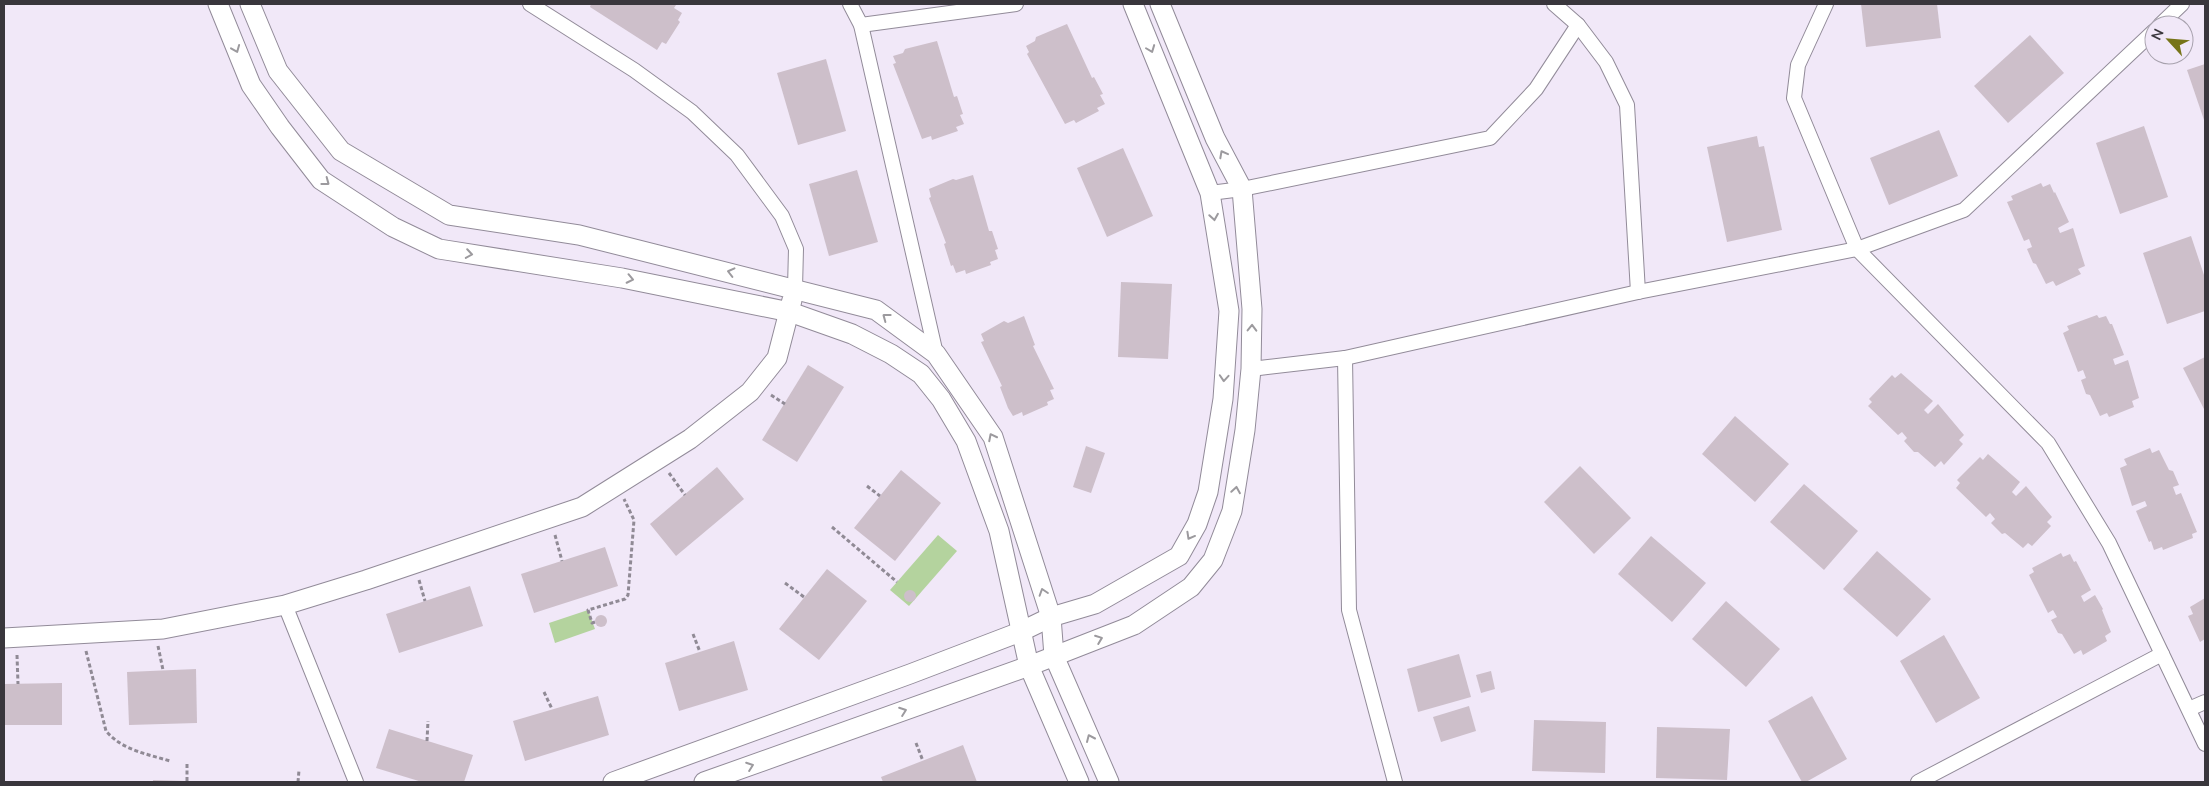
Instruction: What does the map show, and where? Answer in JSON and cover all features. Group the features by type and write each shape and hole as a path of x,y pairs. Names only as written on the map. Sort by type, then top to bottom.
{"main road":[{"path":"218,4 251,85 321,180 392,227 439,250 622,278 790,312 852,334 890,354 921,374 941,400 966,441 999,531 1029,666 1079,782"},
{"path":"250,4 278,71 341,151 449,215 579,235 876,310 936,354 993,437 1051,617 1054,656 1110,782"},
{"path":"613,782 643,777 1020,632 1051,617 1095,604 1179,556 1197,524 1208,492 1223,399 1229,310 1210,193 1133,4"},
{"path":"704,782 1029,666 1134,625 1191,587 1213,560 1232,511 1245,430 1251,369 1252,309 1242,189 1215,138 1160,4"},
{"path":"10,637 155,629 284,605 582,507 690,439 750,392 777,358 795,288"}],"street":[{"path":"530,4 562,22 642,75 692,112 737,155 782,216 796,248 795,288"},
{"path":"850,4 861,25 936,354"},
{"path":"861,25 1016,4"},
{"path":"1554,4 1578,25 1606,62 1626,105 1638,292"},
{"path":"1826,4 1798,65 1794,98 1857,249 2048,443 2109,543 2205,744"},
{"path":"2170,15 2182,4"},
{"path":"1210,193 1242,189 1490,138 1536,89 1578,25"},
{"path":"1251,369 1346,358 1638,292 1857,249 1964,210 2144,40"},
{"path":"1346,358 1349,610 1396,782"},
{"path":"284,605 356,782"},
{"path":"1918,782 2162,654"},
{"path":"2188,710 2205,702"}],"path":[{"path":"658,459 685,495"},
{"path":"595,622 592,623 588,610 624,599 628,595 634,520 617,485"},
{"path":"867,486 880,496"},
{"path":"550,518 562,561"},
{"path":"832,527 897,582"},
{"path":"785,583 804,597"},
{"path":"155,629 163,670"},
{"path":"82,634 106,731 113,740 124,747 170,761"},
{"path":"693,634 700,652"},
{"path":"10,637 18,684"},
{"path":"544,692 552,709"},
{"path":"427,741 428,721"},
{"path":"916,743 923,761"},
{"path":"187,762 187,781"},
{"path":"298,782 299,770"}],"green space":[{"path":"938,535 957,551 909,606 890,590"},
{"path":"588,610 595,629 555,643 549,623"}],"building":[{"path":"591,4 674,4 676,5 674,8 682,13 678,20 680,22 666,44 662,42 657,50 590,7"},
{"path":"1861,4 1937,4 1941,38 1866,47"},
{"path":"1067,24 1092,78 1094,77 1103,94 1100,95 1105,104 1097,108 1099,111 1076,123 1074,120 1065,124 1027,54 1029,52 1026,46 1035,41 1036,37"},
{"path":"2030,35 2064,73 2008,123 1974,86"},
{"path":"937,41 954,97 957,96 963,114 960,115 964,124 956,127 958,131 932,140 931,136 922,139 893,64 896,63 893,56 903,53 905,49"},
{"path":"826,59 846,131 798,145 777,73"},
{"path":"2205,64 2205,123 2187,70"},
{"path":"2144,126 2168,197 2120,214 2096,143"},
{"path":"1939,130 1958,176 1889,205 1870,158"},
{"path":"1757,136 1759,147 1764,146 1782,230 1727,242 1707,147"},
{"path":"1123,148 1153,216 1107,237 1077,168"},
{"path":"857,170 878,242 829,256 809,184"},
{"path":"973,175 989,231 992,231 998,249 995,250 998,259 990,262 991,265 966,274 965,270 956,273 953,265 951,266 944,244 946,243 929,198 931,197 929,189 953,179 956,180"},
{"path":"2041,183 2043,187 2050,184 2055,192 2069,222 2058,228 2060,233 2073,228 2085,266 2078,269 2081,274 2056,286 2053,281 2046,284 2036,264 2033,263 2027,249 2032,247 2029,239 2024,241 2007,202 2013,200 2011,196"},
{"path":"2191,236 2205,278 2205,311 2167,324 2143,253"},
{"path":"1121,282 1172,284 1168,359 1118,357"},
{"path":"2097,315 2099,318 2106,316 2110,324 2112,324 2124,355 2113,359 2115,365 2128,360 2139,398 2132,401 2134,407 2109,417 2107,413 2100,416 2090,395 2086,394 2081,380 2086,378 2083,370 2078,372 2063,333 2069,330 2067,326"},
{"path":"1024,316 1035,345 1033,346 1054,389 1050,390 1054,399 1047,402 1048,405 1023,416 1022,412 1013,416 1000,387 1002,386 981,342 984,341 981,334 1004,321 1008,323"},
{"path":"2205,357 2205,411 2183,368"},
{"path":"808,365 844,387 797,462 762,440"},
{"path":"1901,373 1933,401 1924,410 1928,414 1938,404 1964,435 1959,440 1963,444 1944,465 1941,461 1935,467 1918,452 1914,452 1904,441 1907,438 1902,432 1898,435 1868,406 1872,402 1869,399 1892,375 1895,378"},
{"path":"1735,416 1789,464 1755,502 1702,454"},
{"path":"1086,446 1105,453 1091,493 1073,487"},
{"path":"2150,448 2152,453 2159,450 2169,470 2173,471 2179,485 2173,487 2176,495 2181,493 2197,532 2192,534 2193,538 2163,550 2162,547 2154,550 2151,541 2149,542 2136,511 2147,506 2145,501 2132,506 2120,468 2127,465 2124,459"},
{"path":"1988,454 2020,482 2012,492 2016,496 2026,486 2052,517 2047,522 2051,526 2032,546 2028,543 2023,548 2005,533 2002,534 1991,523 1995,519 1990,513 1986,517 1956,488 1960,483 1957,480 1980,457 1983,460"},
{"path":"1580,466 1631,518 1594,554 1544,502"},
{"path":"717,467 744,499 676,556 650,524"},
{"path":"901,470 941,503 895,561 854,528"},
{"path":"1804,484 1858,531 1824,570 1770,522"},
{"path":"1651,536 1706,583 1672,622 1618,574"},
{"path":"605,547 618,586 534,613 521,574"},
{"path":"1877,551 1931,599 1897,637 1843,589"},
{"path":"2061,553 2063,557 2070,554 2074,562 2076,561 2091,590 2081,596 2084,602 2095,595 2103,609 2111,632 2105,636 2107,641 2083,655 2081,650 2074,654 2062,634 2058,633 2051,620 2057,617 2053,610 2048,613 2029,575 2034,572 2032,568"},
{"path":"827,569 867,601 819,660 779,629"},
{"path":"470,586 483,626 399,653 386,614"},
{"path":"908,590 912,590 916,596 912,602 908,602 904,598 904,594"},
{"path":"2205,598 2205,639 2200,642 2188,616 2193,614 2190,607"},
{"path":"1726,601 1780,649 1746,687 1692,639"},
{"path":"599,615 603,615 607,621 603,627 599,627 595,623 595,619"},
{"path":"1944,635 1980,698 1936,723 1900,661"},
{"path":"734,641 748,690 679,711 665,663"},
{"path":"1459,654 1471,697 1418,712 1407,669"},
{"path":"196,669 197,723 129,725 127,672"},
{"path":"1491,671 1495,689 1481,693 1476,675"},
{"path":"62,683 62,725 4,725 4,684"},
{"path":"598,696 609,735 525,761 513,721"},
{"path":"1812,696 1847,759 1806,782 1802,782 1768,721"},
{"path":"1469,706 1476,731 1441,742 1433,717"},
{"path":"1534,720 1606,722 1605,773 1532,771"},
{"path":"1657,727 1730,729 1727,780 1656,778"},
{"path":"389,729 473,755 464,782 422,782 376,768"},
{"path":"963,745 977,782 883,782 881,777"},
{"path":"153,780 187,781 187,782 153,782"}]}
